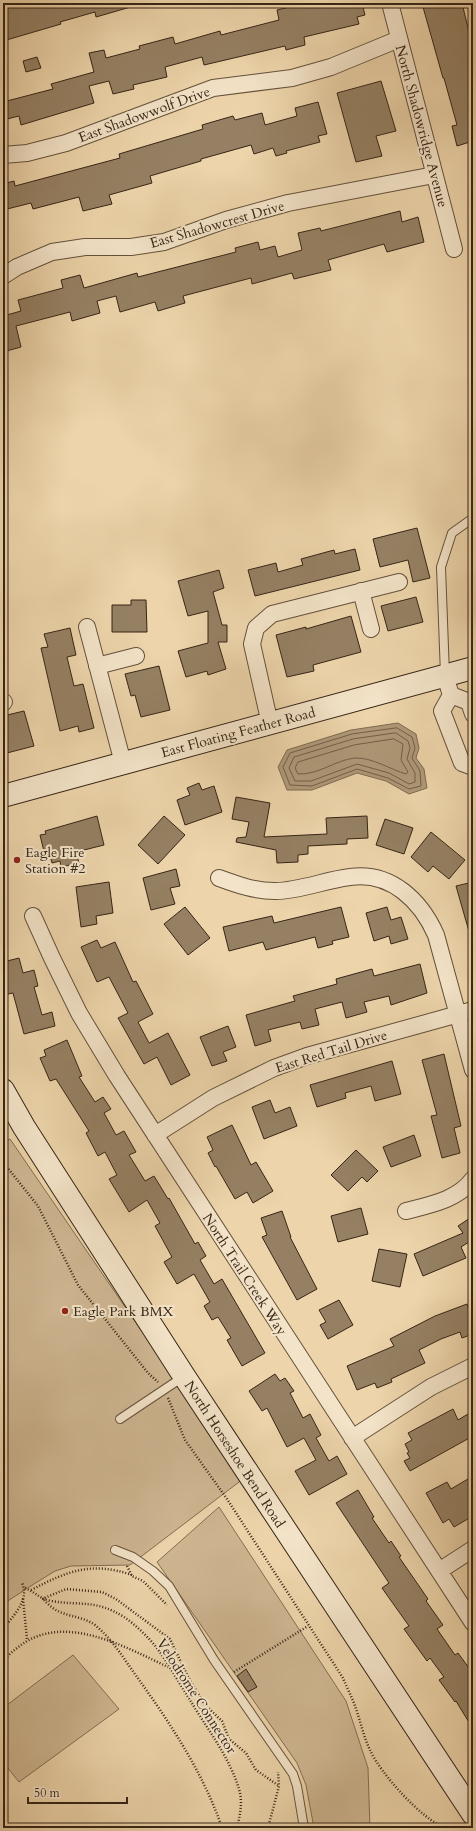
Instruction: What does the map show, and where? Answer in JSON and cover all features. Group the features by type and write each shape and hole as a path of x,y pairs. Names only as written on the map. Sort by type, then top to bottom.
{"street":[{"name":"North Shadowridge Avenue","path":"390,3 454,249"},
{"name":"East Shadowwolf Drive","path":"3,155 27,153 66,143 213,88 292,78 318,71 399,39"},
{"name":"East Shadowcrest Drive","path":"3,276 17,267 52,252 85,247 131,247 164,242 226,220 288,203 434,175"},
{"path":"270,724 252,644 256,628 272,614 399,582"},
{"path":"361,591 371,629"},
{"path":"87,627 123,763"},
{"path":"97,666 136,656"},
{"name":"East Floating Feather Road","path":"3,796 270,724 448,686 473,668"},
{"path":"473,714 468,702 448,686 442,712 462,762 473,767"},
{"path":"219,878 245,888 276,891 291,890 350,876 369,877 386,882 402,890 418,904 430,920 436,935 466,1012 473,1070"},
{"name":"North Trail Creek Way","path":"33,916 79,1013 155,1135 473,1623"},
{"name":"East Red Tail Drive","path":"155,1135 213,1098 274,1068 307,1056 466,1012"},
{"name":"North Horseshoe Bend Road","path":"3,1090 24,1127 184,1376 473,1814"},
{"path":"406,1211 437,1203 456,1194 473,1178"},
{"path":"352,1438 431,1387 473,1366"},
{"path":"439,1571 473,1549"}],"lane":[{"path":"448,686 441,567 452,533 473,518"},
{"path":"120,1419 184,1376"},
{"path":"115,1550 133,1557 169,1586 226,1677 293,1774 297,1786 304,1828"}],"path":[{"path":"3,1162 38,1206 78,1285 148,1373 158,1382"},
{"path":"168,1397 185,1440 226,1499 343,1678 370,1751 384,1773 417,1809 436,1825 446,1828"},
{"path":"127,1564 132,1576"},
{"path":"31,1590 78,1569 112,1569 143,1581 168,1606"},
{"path":"22,1583 24,1588 27,1640"},
{"path":"24,1588 31,1590 58,1611 76,1616 94,1624 112,1641 156,1703 193,1765 217,1812 222,1828"},
{"path":"42,1599 66,1589 102,1592 116,1599 170,1639 188,1677 205,1704 222,1721 229,1739 246,1753 256,1770 279,1786"},
{"path":"3,1628 19,1608 24,1598"},
{"name":"Velodrome Connector","path":"42,1599 52,1601 83,1602 104,1606 125,1618 142,1632 157,1649 215,1739 234,1774 241,1799 237,1828"},
{"path":"226,1677 308,1626"},
{"path":"3,1661 27,1640 54,1632 70,1632 112,1641 169,1667"},
{"path":"268,1828 279,1786 279,1774 276,1768"},
{"path":"3,1817 9,1828"}],"shaded area":[{"name":"Eagle Park BMX","path":"10,1139 243,1479 130,1565 71,1566 55,1571 3,1604 3,1143"},
{"path":"219,1507 346,1701 368,1768 370,1828 314,1828 306,1785 297,1763 157,1562"},
{"path":"73,1655 119,1709 19,1782 3,1762 3,1708"}],"water":[{"path":"398,723 416,734 419,748 416,758 424,769 427,788 409,794 386,781 357,773 312,790 287,790 278,767 287,750 351,730"}],"building":[{"path":"3,3 134,3 134,6 96,17 95,12 60,22 61,24 3,41"},
{"path":"306,3 362,3 365,15 357,17 359,24 304,37 305,45 286,50 285,46 204,65 202,57 165,67 167,77 133,85 134,89 113,94 109,81 89,86 94,103 21,125 19,116 3,120 3,102 53,89 51,84 94,72 89,53 104,50 106,58 140,49 139,46 173,37 175,44 220,31 221,35 279,20 277,10"},
{"path":"438,3 462,3 473,49 473,141 457,146 452,126 457,125 423,7"},
{"path":"37,57 41,68 26,72 23,61"},
{"path":"381,81 396,131 376,136 382,156 356,162 337,93"},
{"path":"318,102 327,134 318,136 320,142 286,151 287,153 276,156 273,148 254,154 251,145 201,159 201,161 150,176 152,183 109,195 112,204 83,211 79,197 33,209 31,203 3,210 3,184 14,181 15,186 120,158 119,154 203,129 202,125 233,116 235,120 262,113 265,125 297,116 295,108"},
{"path":"400,211 402,222 418,217 424,242 387,252 384,244 328,260 331,270 294,279 292,273 252,284 251,278 183,296 185,303 158,311 155,302 120,312 116,296 97,301 100,313 72,321 70,312 16,326 21,347 3,352 3,316 21,311 18,300 63,288 61,280 80,275 84,288 137,273 138,277 236,252 235,248 258,242 260,250 275,246 278,257 302,250 298,233 320,228 321,231"},
{"path":"417,528 430,578 413,582 408,560 380,567 373,539"},
{"path":"355,549 360,570 255,596 248,570 276,563 278,572 303,565 301,559 334,550 335,554"},
{"path":"219,570 224,588 213,592 222,625 227,625 227,642 218,642 226,669 208,675 207,671 186,677 178,651 208,643 208,611 188,616 178,581"},
{"path":"416,597 423,622 388,631 381,606"},
{"path":"131,600 146,600 147,632 112,632 112,605 131,605"},
{"path":"351,616 361,652 313,665 314,671 287,677 276,635 306,627 306,629"},
{"path":"70,628 76,655 67,657 74,686 83,684 94,728 79,732 78,726 60,731 41,648 48,647 44,634"},
{"path":"159,666 170,710 141,717 135,695 131,696 125,674"},
{"path":"24,711 34,746 3,754 3,730 7,729 3,716"},
{"path":"199,783 202,790 214,786 222,812 185,825 177,800 190,795 187,788"},
{"path":"236,797 270,803 264,837 327,834 326,818 367,816 368,838 347,839 347,844 308,846 308,854 298,855 298,862 277,863 276,850 236,842 237,838 246,837 249,822 232,819"},
{"path":"97,816 104,845 76,852 79,863 61,867 60,861 52,863 50,855 45,856 40,835 46,834 45,831"},
{"path":"164,816 185,835 158,864 138,845"},
{"path":"385,819 413,828 404,854 376,845"},
{"path":"431,832 465,860 449,879 433,866 428,872 411,857"},
{"path":"176,869 180,886 170,888 175,904 151,910 143,878"},
{"path":"109,882 113,913 96,916 97,924 81,927 76,887"},
{"path":"473,882 473,935 470,935 456,886"},
{"path":"185,907 210,938 188,955 164,924"},
{"path":"341,907 349,937 332,941 333,944 318,948 315,937 266,950 263,942 229,951 223,927 272,916 274,923"},
{"path":"387,907 391,920 401,917 408,939 391,944 389,936 374,941 366,913"},
{"path":"97,940 101,948 115,942 133,982 136,981 153,1014 138,1022 149,1043 168,1033 190,1075 171,1085 157,1057 144,1064 118,1018 128,1013 109,977 97,982 81,947"},
{"path":"19,958 23,973 34,970 38,986 34,987 42,1015 52,1012 55,1026 24,1034 13,993 3,995 3,962"},
{"path":"420,964 427,993 391,1005 389,996 364,1002 367,1012 346,1018 342,1002 315,1009 319,1025 302,1029 300,1022 268,1030 271,1041 255,1046 246,1015 295,1001 293,996 337,984 336,979 372,969 374,976"},
{"path":"228,1026 236,1047 223,1052 227,1061 212,1066 200,1037"},
{"path":"67,1040 82,1076 79,1077 95,1102 103,1097 111,1109 104,1113 116,1135 124,1131 136,1152 129,1155 145,1181 154,1176 168,1199 169,1198 195,1244 198,1242 206,1256 200,1260 214,1284 222,1279 265,1353 242,1366 227,1340 231,1338 218,1317 212,1320 204,1306 210,1302 194,1274 177,1284 164,1262 172,1257 155,1226 160,1223 147,1200 129,1212 109,1179 117,1175 105,1152 98,1156 86,1133 89,1131 56,1079 50,1081 40,1058 46,1056 44,1050"},
{"path":"444,1054 461,1126 454,1128 460,1153 442,1158 431,1116 437,1115 422,1060"},
{"path":"392,1061 401,1094 375,1101 371,1086 345,1093 346,1098 317,1107 310,1085"},
{"path":"270,1100 275,1113 290,1107 297,1126 264,1139 252,1107"},
{"path":"232,1125 251,1165 256,1162 273,1191 253,1203 247,1192 235,1199 208,1153 213,1150 207,1137"},
{"path":"414,1135 421,1156 391,1167 383,1147"},
{"path":"356,1150 378,1171 367,1182 362,1177 348,1191 331,1175"},
{"path":"361,1208 368,1234 338,1242 331,1216"},
{"path":"282,1211 290,1237 317,1289 297,1300 262,1237 267,1235 261,1218"},
{"path":"473,1216 473,1247 469,1242 461,1247 466,1258 423,1276 414,1254 463,1233 458,1226"},
{"path":"379,1249 407,1254 400,1287 372,1281"},
{"path":"339,1300 353,1325 328,1339 320,1325 326,1322 319,1310"},
{"path":"467,1304 473,1321 473,1334 462,1338 460,1332 441,1339 419,1350 425,1363 391,1379 392,1382 377,1388 375,1383 357,1390 347,1366 394,1346 390,1339 435,1316"},
{"path":"275,1374 280,1381 285,1378 294,1391 290,1393 303,1418 310,1414 321,1435 316,1438 329,1461 337,1456 347,1474 309,1495 295,1471 316,1460 304,1438 287,1447 267,1408 262,1411 249,1391"},
{"path":"453,1409 458,1420 473,1411 473,1436 410,1471 404,1461 410,1458 405,1444 412,1440 408,1433"},
{"path":"473,1476 473,1516 454,1527 449,1519 443,1523 426,1493 447,1482 451,1489"},
{"path":"358,1490 374,1517 372,1518 389,1543 391,1541 401,1556 399,1557 428,1599 426,1601 443,1625 437,1629 455,1655 458,1653 469,1668 473,1665 473,1729 456,1701 455,1702 439,1680 444,1677 430,1658 427,1661 404,1629 409,1626 382,1588 389,1583 336,1503"},
{"path":"246,1669 257,1687 248,1692 237,1676"}],"place":[{"name":"Eagle Fire Station #2","path":"17,860"},
{"name":"Eagle Park BMX","path":"65,1311"}]}
